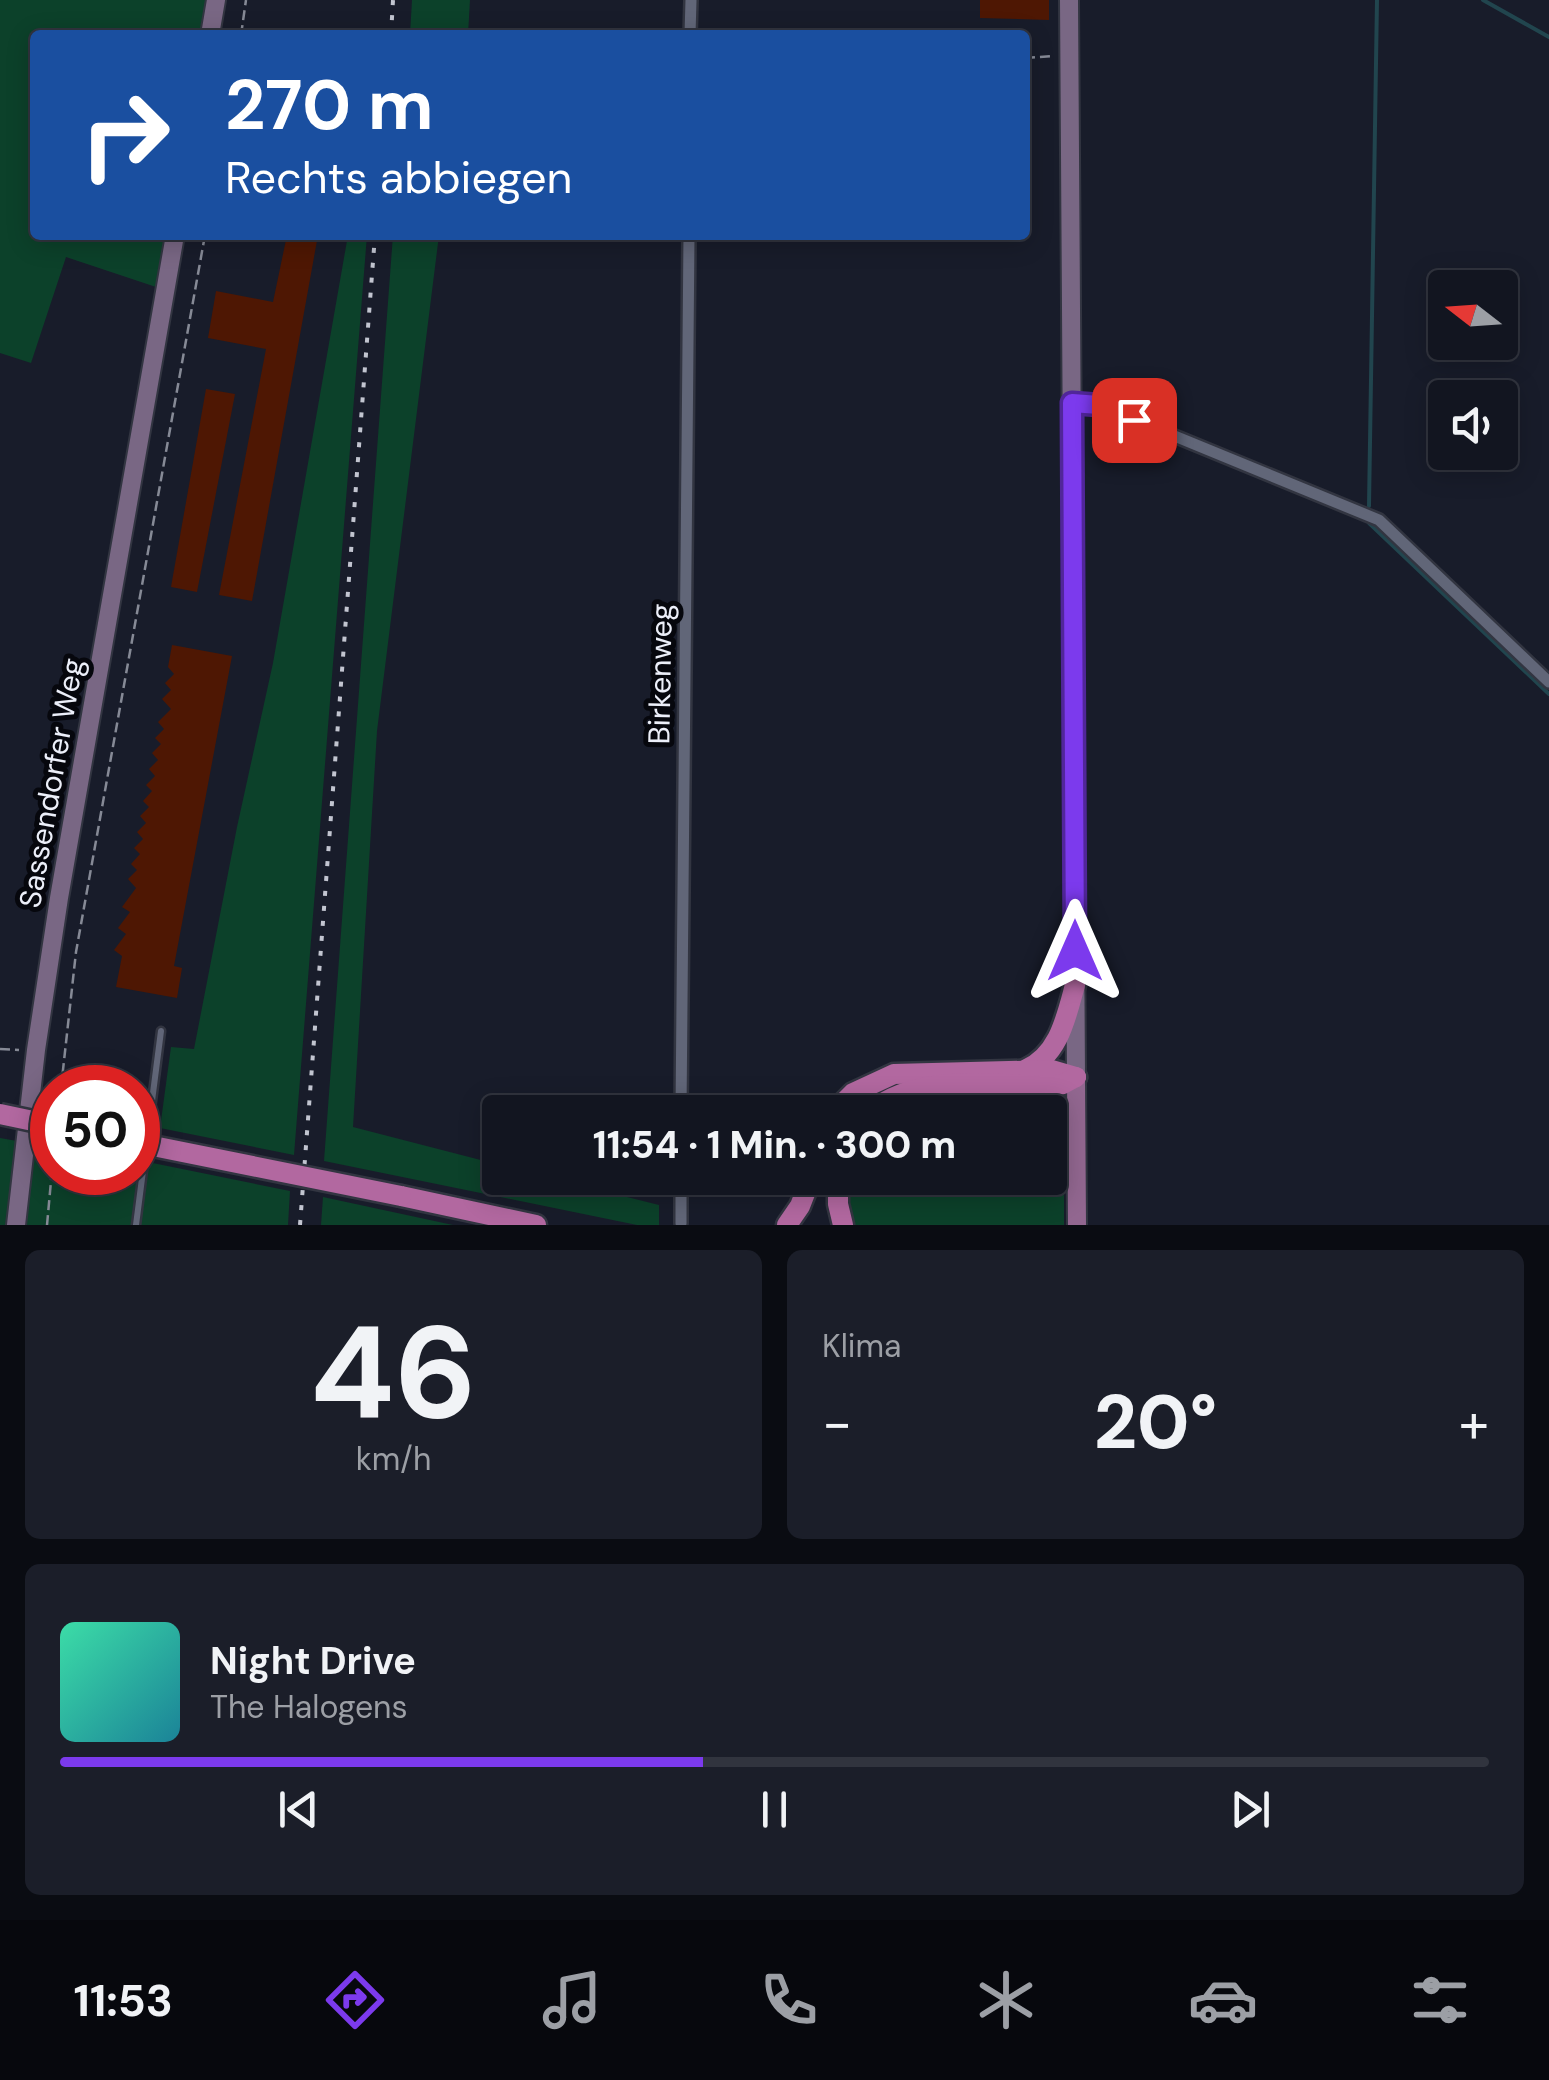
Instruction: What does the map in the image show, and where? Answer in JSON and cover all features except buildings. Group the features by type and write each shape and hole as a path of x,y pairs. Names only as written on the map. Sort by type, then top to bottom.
{"highway":[{"path":"1022,1071 1037,1064 1054,1045 1075,985"},
{"path":"854,1095 864,1086 894,1074 1052,1070 1076,1077"},
{"path":"898,1095 928,1086 1050,1086 1076,1077"},
{"path":"0,1114 30,1120"},
{"path":"160,1147 536,1225"},
{"path":"787,1225 804,1195"},
{"path":"838,1195 844,1225"}],"main road":[{"path":"211,30 216,0"},
{"path":"1069,0 1077,1225"},
{"name":"Sassendorfer Weg","path":"16,1225 58,898 174,240"}],"street":[{"path":"690,0 690,30"},
{"name":"Birkenweg","path":"681,1095 689,240"},
{"path":"1072,403 1099,405 1379,520 1549,682"},
{"path":"680,1224 681,1195"}],"lane":[{"path":"136,1225 161,1031"}],"path":[{"path":"242,30 246,0"},
{"path":"1030,58 1037,57"},
{"path":"64,1065 76,952 204,240"},
{"path":"0,1049 36,1050"},
{"path":"46,1225 49,1195"}],"green space":[{"path":"0,0 208,0 203,30 30,30 30,240 166,240 156,287 66,257 31,363 0,353"},
{"path":"412,0 470,0 468,30 410,30"},
{"path":"347,240 367,240 294,1155 160,1128 171,1047 194,1049 273,663"},
{"path":"393,240 438,240 377,731 353,1127 482,1160 482,1193 324,1161"},
{"path":"0,1138 17,1141 7,1225 0,1225"},
{"path":"160,1164 290,1191 288,1225 26,1225 30,1191 30,1195 160,1195"},
{"path":"490,1195 619,1195 659,1205 659,1225 637,1225"},
{"path":"847,1195 1064,1195 1064,1225 854,1225"},
{"path":"323,1197 453,1225 321,1225"}],"waterway":[{"path":"1369,506 1377,0"},
{"path":"1483,0 1549,37"},
{"path":"1369,523 1549,694"}],"railway":[{"path":"391,30 393,0"},
{"path":"300,1225 375,240"}],"route":[{"path":"1075,951 1072,403 1099,405 1134,420"}]}
